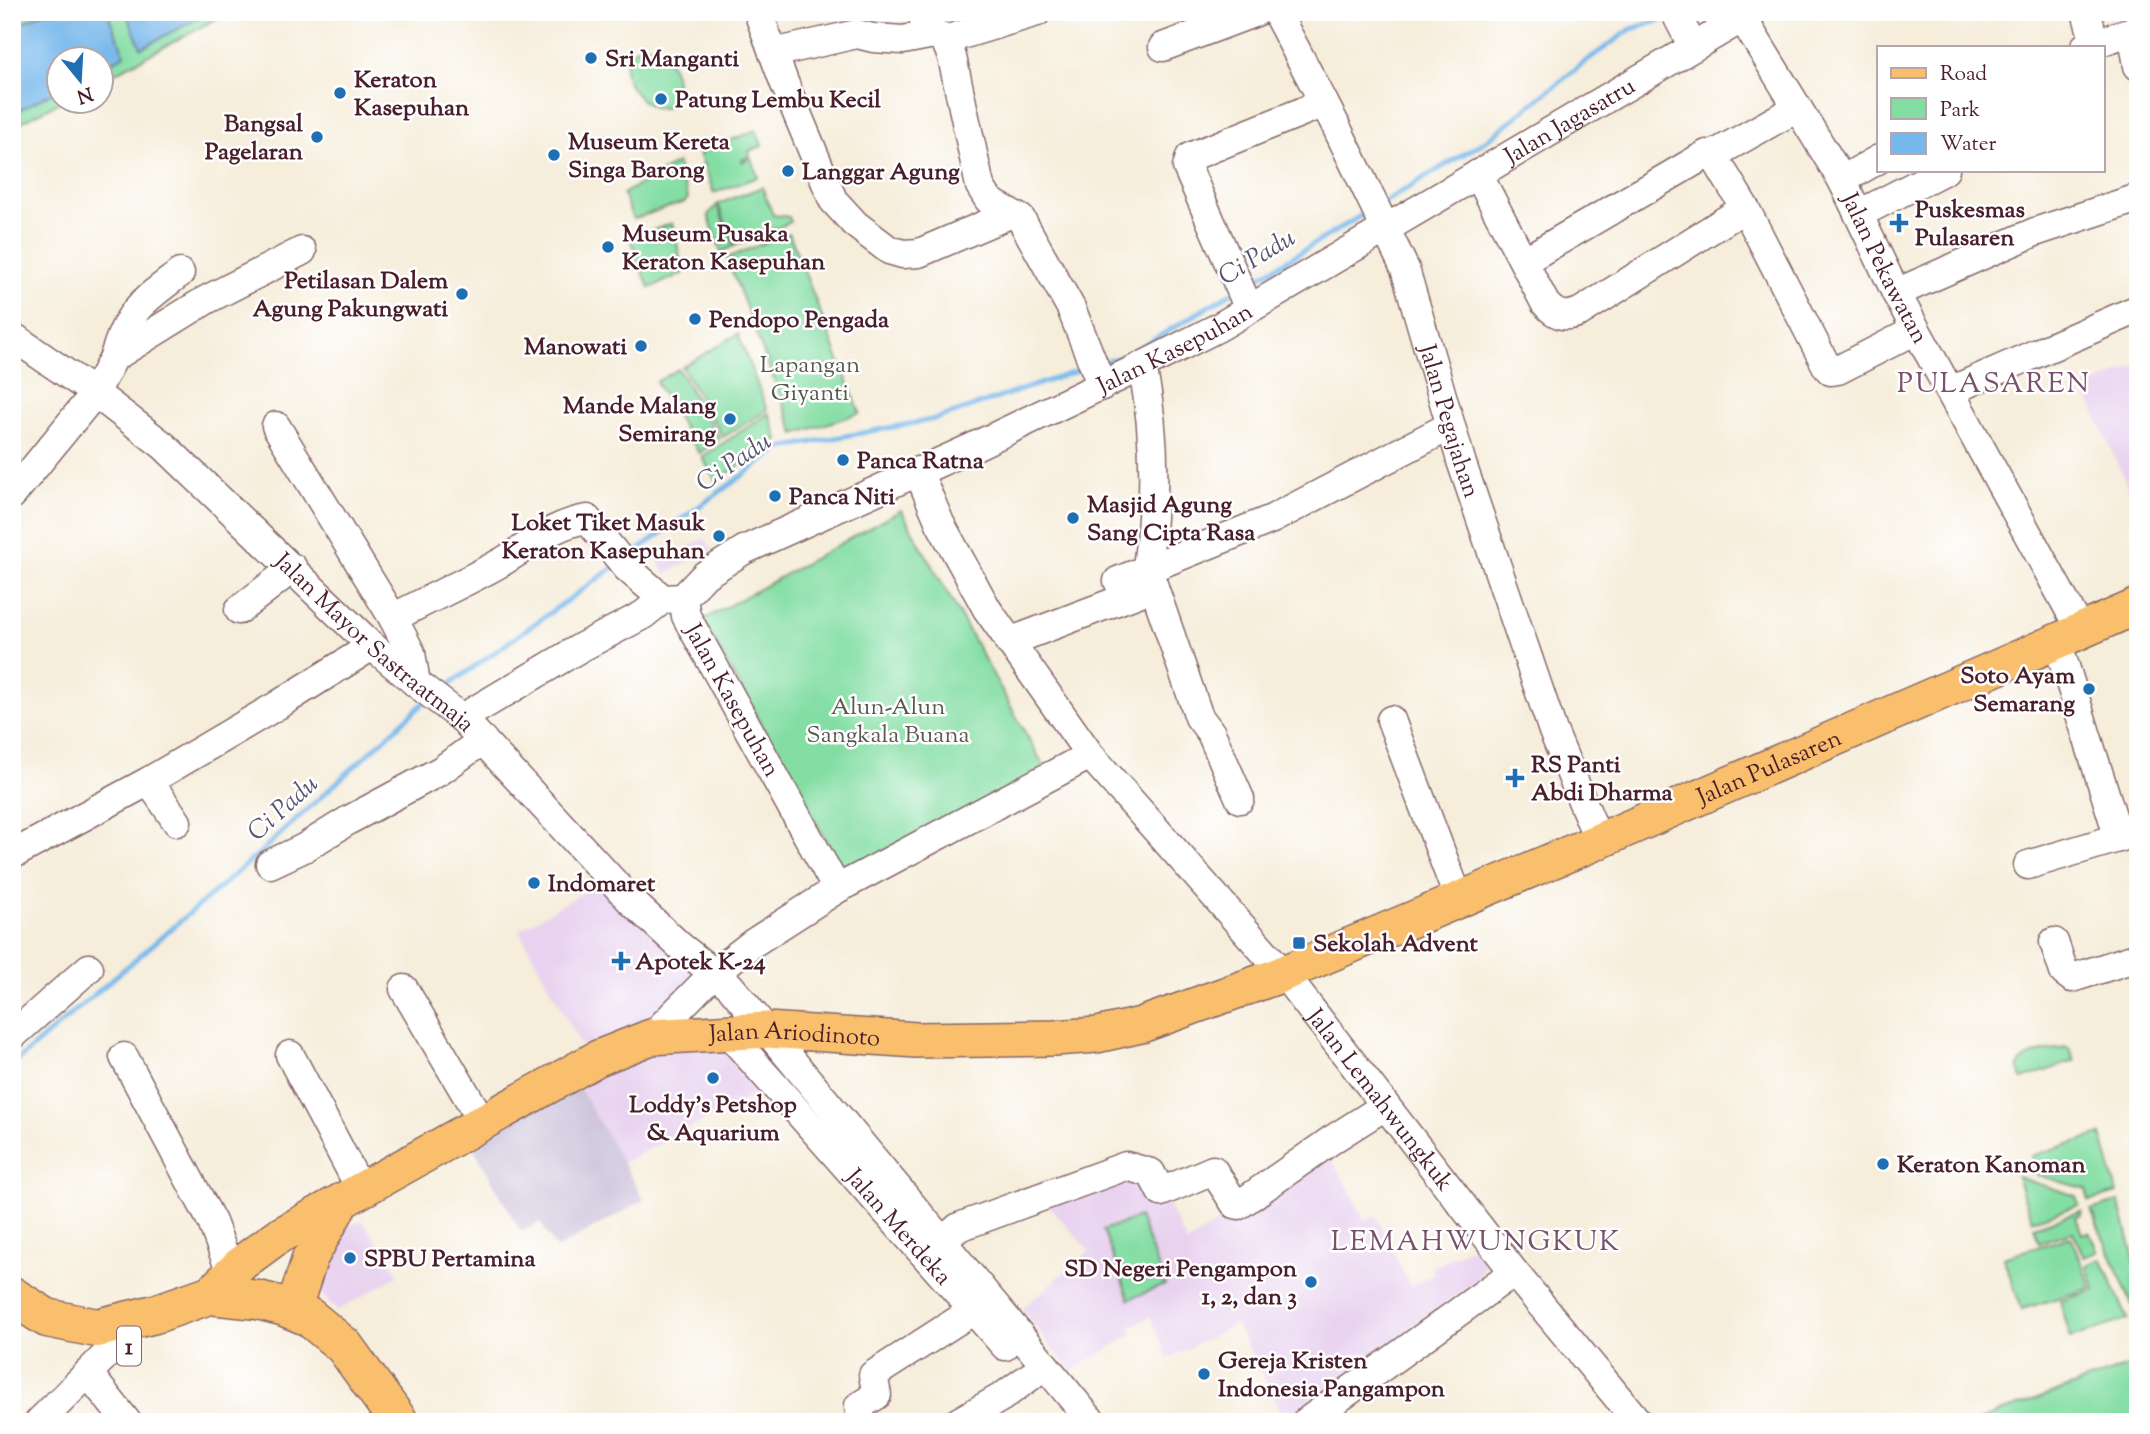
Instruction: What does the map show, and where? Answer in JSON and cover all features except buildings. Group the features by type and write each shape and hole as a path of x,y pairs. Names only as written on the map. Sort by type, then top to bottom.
{"highway":[{"path":"226,1289 309,1317 344,1346 399,1422"},
{"name":"1","path":"12,1326 20,1332 54,1344 90,1351 138,1345 215,1318 226,1289"},
{"name":"1","path":"12,1296 47,1318 97,1328 109,1348"}],"main road":[{"name":"Jalan Pulasaren","path":"1283,973 1599,841 2138,606"},
{"name":"Jalan Ariodinoto","path":"226,1289 243,1262 277,1237 598,1058 651,1037 767,1030 917,1040 1097,1035 1141,1025 1283,973"},
{"path":"293,1310 310,1258 351,1198"}],"street":[{"path":"758,12 833,200 855,224 876,241 889,250 903,254 919,253 1010,214"},
{"path":"773,53 857,34 884,40 903,40 933,29 1038,12"},
{"path":"1163,47 1256,12"},
{"name":"Jalan Pegajahan","path":"1276,12 1324,103 1405,270 1450,426 1553,731 1599,841"},
{"path":"2086,12 2090,45 2135,29 2138,66"},
{"name":"Jalan Jagasatru","path":"1378,214 1478,174 1685,32 1748,16"},
{"name":"Jalan Pekawatan","path":"1748,16 1797,108 1842,180 1896,293 1950,391 2069,636 2129,835"},
{"path":"933,29 952,57 980,186 988,199 1021,219 1082,331 1100,380"},
{"path":"1244,299 1187,167 1188,159 1324,103"},
{"path":"1524,261 1707,154 1713,155 1797,108"},
{"path":"1713,155 1745,208 1825,364 1832,370 1838,370 1916,330"},
{"path":"1842,180 1877,160"},
{"path":"1859,214 1941,172"},
{"path":"1478,174 1545,303 1552,311 1570,316 1745,208"},
{"path":"1896,293 2035,232 2138,198"},
{"name":"Jalan Kasepuhan","path":"837,889 686,616 673,598 744,550 918,471 1100,380 1142,366 1378,214"},
{"path":"114,357 206,300 302,251"},
{"path":"12,495 95,393 114,357 128,319 145,300 180,273"},
{"path":"1950,391 2138,309"},
{"name":"Jalan Mayor Sastraatmaja","path":"17,349 95,393 164,446 372,646 416,684 456,713 631,901 737,993 767,1030"},
{"path":"1142,366 1153,437 1150,577 1199,717 1215,742 1240,799"},
{"path":"276,426 393,618 411,653 416,684"},
{"path":"1009,642 1272,519 1450,426"},
{"path":"918,471 940,523 986,609 1090,755 1283,973"},
{"path":"393,618 499,564 568,523 587,519 623,562 673,598 456,713"},
{"path":"239,610 293,568"},
{"path":"1118,580 1150,577"},
{"path":"15,849 149,781 372,646"},
{"path":"1391,720 1459,900"},
{"path":"270,864 304,848 349,820 440,771 482,740"},
{"path":"651,1037 713,973 753,943 837,889 1090,755"},
{"path":"149,781 177,822"},
{"path":"2028,865 2129,835"},
{"path":"2054,942 2064,972 2072,978 2138,957"},
{"path":"12,1036 89,968"},
{"name":"Jalan Lemahwungkuk","path":"1283,973 1514,1272 1638,1422"},
{"path":"404,989 483,1123"},
{"name":"Jalan Merdeka","path":"767,1030 942,1241 986,1314 1067,1422"},
{"name":"Jalan Merdeka","path":"729,1034 986,1314 1092,1422"},
{"path":"290,1055 351,1198"},
{"path":"124,1057 212,1222 226,1289"},
{"path":"942,1241 959,1227 1126,1166 1151,1173 1161,1192 1213,1170 1235,1204 1239,1205 1385,1106"},
{"path":"1306,1422 1514,1272"},
{"path":"861,1422 859,1406 877,1395 873,1375 986,1314"},
{"path":"39,1422 109,1348"},
{"path":"109,1348 127,1422"},
{"path":"958,1422 1031,1377"}],"shaded area":[{"path":"2138,365 2138,510 2084,388"},
{"path":"705,538 712,550 665,574 658,562"},
{"path":"601,882 703,976 654,1027 585,1053 519,930"},
{"path":"721,1043 763,1090 622,1163 575,1080 625,1056"},
{"path":"575,1080 644,1200 556,1249 540,1222 521,1232 469,1140"},
{"path":"1324,1148 1347,1185 1364,1220 1376,1215 1410,1286 1434,1274 1432,1268 1475,1245 1485,1267 1479,1279 1284,1418 1236,1324 1168,1359 1150,1316 1131,1327 1133,1334 1072,1371 1022,1309 1089,1251 1043,1199 1127,1168 1163,1194 1187,1243"},
{"path":"363,1221 399,1275 337,1311 323,1296 321,1288 334,1236 350,1225"}],"green space":[{"path":"12,12 229,12 116,73 116,46 46,46 46,109 12,127"},
{"path":"641,46 657,49 673,68 676,84 669,105 659,108 647,104 628,82 625,68 629,56"},
{"path":"756,130 762,146 749,151 750,156 741,160 742,162 751,158 758,177 714,193 699,153"},
{"path":"677,163 688,198 685,202 633,219 623,194"},
{"path":"762,187 773,215 789,217 791,222 735,246 718,204"},
{"path":"717,205 734,246 721,252 708,215"},
{"path":"672,223 684,273 650,288 630,239"},
{"name":"Lapangan Giyanti","path":"789,233 860,413 795,434 727,258"},
{"path":"738,334 767,410 723,437 682,367"},
{"path":"678,369 720,439 699,453 656,382"},
{"path":"769,413 778,439 716,481 702,457"},
{"name":"Alun-Alun Sangkala Buana","path":"901,510 1045,768 847,878 703,620"},
{"path":"2069,1048 2075,1061 2022,1079 2018,1066 2022,1061 2039,1053"},
{"path":"2101,1134 2117,1193 2089,1201 2086,1189 2037,1175 2031,1156"},
{"path":"2017,1177 2076,1196 2079,1205 2032,1220"},
{"path":"2119,1201 2138,1274 2138,1318 2091,1210"},
{"path":"2081,1211 2082,1215 2076,1217 2082,1234 2089,1232 2098,1252 2084,1257 2073,1232 2039,1242 2034,1227"},
{"path":"1139,1217 1165,1285 1129,1299 1103,1230"},
{"path":"2071,1237 2091,1288 2022,1309 2003,1257"},
{"path":"2101,1259 2128,1319 2071,1338 2060,1301 2095,1290 2086,1265"},
{"path":"2130,1365 2138,1367 2138,1422 1977,1421"}],"water":[{"path":"45,12 107,12 125,55 116,60 116,46 46,46 46,96 12,114 12,28"},
{"path":"126,12 210,12 141,48"}],"waterway":[{"name":"Ci Padu","path":"1381,204 1487,140 1586,61 1631,29 1668,18"},
{"name":"Ci Padu","path":"1246,285 1367,212"},
{"name":"Ci Padu","path":"1102,363 1130,354 1231,293"},
{"name":"Ci Padu","path":"627,558 781,448 936,419 1086,368"},
{"name":"Ci Padu","path":"439,692 614,567"},
{"name":"Ci Padu","path":"12,1065 254,858 426,701"}],"place":[{"name":"Sri Manganti","path":"591,58"},
{"name":"Keraton Kasepuhan","path":"340,93"},
{"name":"Patung Lembu Kecil","path":"661,99"},
{"name":"Bangsal Pagelaran","path":"317,137"},
{"name":"Museum Kereta Singa Barong","path":"554,155"},
{"name":"Langgar Agung","path":"788,171"},
{"name":"Puskesmas Pulasaren","path":"1899,223"},
{"name":"Museum Pusaka Keraton Kasepuhan","path":"608,247"},
{"name":"Petilasan Dalem Agung Pakungwati","path":"462,294"},
{"name":"Pendopo Pengada","path":"695,319"},
{"name":"Manowati","path":"641,346"},
{"name":"Mande Malang Semirang","path":"730,419"},
{"name":"Panca Ratna","path":"843,460"},
{"name":"Panca Niti","path":"775,496"},
{"name":"Masjid Agung Sang Cipta Rasa","path":"1073,518"},
{"name":"Loket Tiket Masuk Keraton Kasepuhan","path":"719,536"},
{"name":"Soto Ayam Semarang","path":"2089,689"},
{"name":"RS Panti Abdi Dharma","path":"1515,778"},
{"name":"Indomaret","path":"534,883"},
{"name":"Sekolah Advent","path":"1299,943"},
{"name":"Apotek K-24","path":"621,961"},
{"name":"Loddy's Petshop & Aquarium","path":"713,1078"},
{"name":"Keraton Kanoman","path":"1883,1164"},
{"name":"SPBU Pertamina","path":"350,1258"},
{"name":"SD Negeri Pengampon 1, 2, dan 3","path":"1311,1282"},
{"name":"Gereja Kristen Indonesia Pangampon","path":"1204,1374"}],"district":[{"name":"PULASAREN","path":"1994,382"},
{"name":"LEMAHWUNGKUK","path":"1476,1240"}]}
